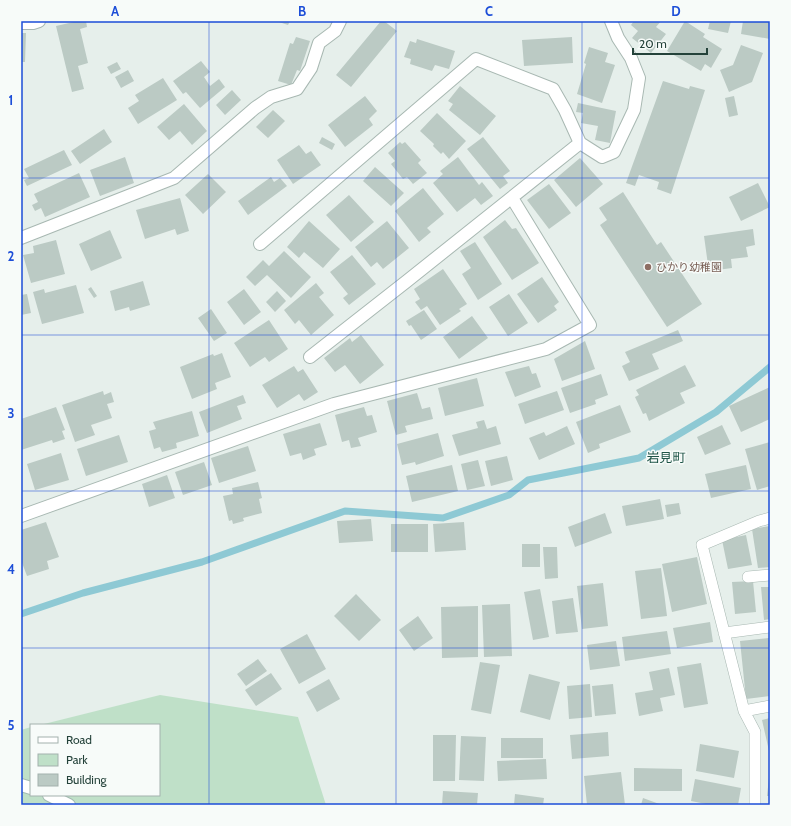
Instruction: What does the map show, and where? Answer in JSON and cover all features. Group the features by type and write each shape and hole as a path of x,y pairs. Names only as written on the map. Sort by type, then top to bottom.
{"street":[{"path":"21,23 33,23 39,21"},
{"path":"21,238 174,178 255,108 271,97 297,89 311,68 319,43 335,31 340,21"},
{"path":"260,244 476,59 553,89 565,110 580,143 602,157 614,152 634,110 639,78 631,58 618,38 611,21"},
{"path":"310,357 580,143"},
{"path":"21,516 334,404 546,349 590,325 512,198"},
{"path":"51,796 69,805"}],"lane":[{"path":"755,805 755,732 744,711 702,545 759,520 770,518"},
{"path":"748,577 770,575"},
{"path":"724,633 770,628"},
{"path":"744,711 770,706"}],"green space":[{"path":"160,695 298,717 326,805 21,805 21,730 30,727 30,796 160,796 160,724 44,724"}],"building":[{"path":"78,21 86,21 87,27 80,29 88,63 78,66 84,89 72,92 56,26"},
{"path":"276,21 290,21 288,25"},
{"path":"381,21 384,21 397,31 351,87 336,75"},
{"path":"634,21 661,21 656,27 666,34 651,53 632,38 638,31 631,25"},
{"path":"685,21 705,34 703,37 722,49 711,68 705,64 701,71 667,51"},
{"path":"710,21 731,21 728,33 708,29"},
{"path":"743,21 770,21 770,39 741,34"},
{"path":"21,33 26,33 25,62 21,62"},
{"path":"296,37 310,41 300,71 297,70 291,85 278,81 290,43 293,44"},
{"path":"572,37 573,63 524,66 522,40"},
{"path":"417,39 455,51 449,69 435,65 432,71 410,64 411,59 404,57 410,41 416,43"},
{"path":"741,45 763,53 752,82 729,92 720,70 733,65"},
{"path":"589,47 608,53 605,62 615,65 602,103 577,94 586,64 584,63"},
{"path":"201,61 210,72 204,77 210,86 219,79 225,87 200,108 186,92 183,94 173,81"},
{"path":"117,62 121,69 111,74 107,67"},
{"path":"128,70 134,81 121,88 115,77"},
{"path":"163,78 177,100 138,124 128,108 139,101 135,95"},
{"path":"663,81 689,89 690,86 705,90 671,194 657,189 659,182 639,175 635,186 626,183"},
{"path":"460,86 496,116 480,135 449,110 453,104 448,101"},
{"path":"232,90 241,100 225,115 216,105"},
{"path":"365,96 377,111 369,119 373,125 345,147 328,125"},
{"path":"734,96 738,115 729,117 725,98"},
{"path":"578,103 616,111 610,143 595,140 598,126 581,123 583,113 576,112"},
{"path":"184,104 207,131 192,145 180,131 169,140 157,127"},
{"path":"273,110 285,121 268,138 256,127"},
{"path":"437,113 466,141 449,159 443,152 441,154 433,146 434,144 420,131"},
{"path":"104,129 112,142 80,164 71,151"},
{"path":"322,137 335,144 332,150 319,143"},
{"path":"483,137 510,171 503,176 508,183 500,189 467,149"},
{"path":"400,142 402,144 405,142 421,160 418,163 427,173 413,184 407,177 403,179 391,164 395,161 388,153"},
{"path":"299,145 306,154 311,151 321,165 293,184 277,160"},
{"path":"64,150 72,165 27,186 24,180 29,178 24,169"},
{"path":"125,157 134,183 100,196 90,170"},
{"path":"458,157 479,185 482,182 493,196 481,205 475,198 457,212 433,183 443,174 440,171"},
{"path":"580,158 603,184 576,207 554,180"},
{"path":"375,167 404,193 391,206 363,181"},
{"path":"79,173 90,197 45,217 41,208 35,211 32,205 38,202 34,194"},
{"path":"208,174 226,192 203,214 185,195"},
{"path":"271,177 274,182 280,178 287,186 248,215 238,201"},
{"path":"758,183 770,207 741,221 729,197"},
{"path":"549,184 571,213 549,229 527,200"},
{"path":"423,188 444,214 427,228 431,232 419,242 395,211"},
{"path":"623,192 657,245 661,242 702,304 667,327 600,225 607,220 599,208"},
{"path":"349,195 374,222 351,242 326,215"},
{"path":"180,198 189,231 177,235 175,229 145,239 136,210"},
{"path":"505,220 512,229 516,228 539,263 512,280 483,237"},
{"path":"309,221 340,249 323,268 304,252 299,258 287,247"},
{"path":"387,221 409,248 383,269 377,262 371,267 355,247"},
{"path":"753,229 755,245 746,247 748,257 731,259 732,268 717,270 716,264 708,265 704,236"},
{"path":"110,230 122,258 91,271 79,244"},
{"path":"56,240 65,274 31,283 23,255 34,253 33,246"},
{"path":"475,242 502,284 478,300 462,274 471,268 460,251"},
{"path":"284,251 311,277 291,298 267,275 255,286 246,277 263,260 269,266"},
{"path":"352,255 376,284 349,305 343,298 348,294 330,272"},
{"path":"443,269 467,304 459,309 461,311 440,325 427,306 421,310 415,302 420,299 414,289"},
{"path":"542,277 559,302 554,306 557,310 538,323 517,294"},
{"path":"143,281 150,305 130,311 129,307 115,311 110,291"},
{"path":"316,283 324,293 319,297 334,315 311,335 299,320 295,324 284,310"},
{"path":"76,285 84,313 42,324 33,292 44,289 45,293"},
{"path":"91,287 97,296 94,298 88,289"},
{"path":"244,289 261,312 244,325 227,302"},
{"path":"277,291 286,301 275,312 266,302"},
{"path":"27,294 31,313 21,315 21,295"},
{"path":"509,294 528,323 508,336 489,307"},
{"path":"211,309 227,333 214,341 198,318"},
{"path":"424,310 437,329 421,340 411,325 409,326 406,321"},
{"path":"472,316 488,338 459,359 443,337"},
{"path":"269,320 288,349 269,362 265,357 250,367 234,343"},
{"path":"678,330 683,341 652,354 659,369 629,381 622,366 630,362 625,352"},
{"path":"361,335 384,365 360,384 345,365 335,372 324,358 350,338 352,342"},
{"path":"585,341 595,369 562,381 554,359"},
{"path":"222,353 231,377 215,383 217,389 192,399 180,367 213,354 214,356"},
{"path":"685,365 696,386 680,393 685,403 649,421 646,413 643,414 635,397 639,395 636,390"},
{"path":"294,366 298,372 303,369 318,392 304,401 299,394 277,408 262,385"},
{"path":"529,366 532,374 536,373 541,387 515,397 505,372"},
{"path":"601,374 608,395 595,400 596,404 570,413 561,388"},
{"path":"477,378 484,406 445,416 438,388"},
{"path":"770,387 770,419 741,432 729,406"},
{"path":"103,391 104,395 111,392 114,402 107,404 112,418 91,425 95,435 75,442 62,405"},
{"path":"557,391 564,410 525,424 518,404"},
{"path":"417,393 422,409 430,407 433,419 405,426 407,432 396,435 387,401"},
{"path":"243,395 246,403 237,406 242,419 207,433 199,412"},
{"path":"620,405 631,432 599,444 600,448 588,453 576,422"},
{"path":"56,407 65,430 62,431 65,439 53,443 52,440 21,450 21,419"},
{"path":"364,407 367,416 372,415 377,432 358,438 361,446 351,448 349,440 342,442 335,415"},
{"path":"192,411 199,436 176,443 177,448 162,452 160,447 154,449 149,431 156,429 153,422"},
{"path":"484,420 487,429 496,426 501,444 459,456 452,435 478,428 476,422"},
{"path":"320,423 327,445 314,449 316,455 303,460 301,453 290,456 283,434"},
{"path":"722,425 731,444 705,455 697,437"},
{"path":"567,426 575,444 539,460 529,438 544,432 546,436"},
{"path":"438,433 444,456 416,465 415,462 402,465 397,444"},
{"path":"119,435 128,462 86,476 77,449"},
{"path":"770,442 770,486 757,490 745,449"},
{"path":"248,446 256,471 219,483 211,458"},
{"path":"61,453 69,480 35,490 27,464"},
{"path":"507,456 513,480 491,486 485,461"},
{"path":"478,460 485,486 467,490 461,464"},
{"path":"204,462 212,485 183,495 175,472"},
{"path":"452,465 458,491 412,502 406,476"},
{"path":"746,465 751,489 711,498 705,474"},
{"path":"167,475 175,498 149,507 142,484"},
{"path":"258,482 262,498 259,499 262,513 243,518 244,521 233,524 232,520 229,521 223,496 233,494 232,488"},
{"path":"660,499 664,519 626,526 622,506"},
{"path":"679,503 681,514 667,517 665,505"},
{"path":"605,513 612,533 575,547 568,527"},
{"path":"371,519 373,541 339,543 337,521"},
{"path":"46,522 59,557 47,561 49,569 27,576 21,560 21,530"},
{"path":"464,522 466,550 435,552 433,524"},
{"path":"391,524 428,524 428,552 391,552"},
{"path":"770,526 770,567 758,568 752,529"},
{"path":"746,535 752,565 728,569 722,540"},
{"path":"522,544 540,544 540,567 522,567"},
{"path":"543,547 557,547 558,578 545,579"},
{"path":"697,557 707,604 672,612 662,564"},
{"path":"661,568 667,616 641,619 635,571"},
{"path":"753,581 756,612 735,614 732,582"},
{"path":"603,583 608,626 582,629 577,586"},
{"path":"761,587 770,587 770,619 764,620"},
{"path":"540,589 549,637 533,640 524,592"},
{"path":"356,594 381,620 359,641 334,616"},
{"path":"573,598 578,632 556,634 552,601"},
{"path":"510,604 512,656 484,657 482,605"},
{"path":"478,606 478,657 442,658 441,607"},
{"path":"418,616 433,638 414,651 399,630"},
{"path":"710,622 713,642 677,648 673,628"},
{"path":"667,631 671,654 625,661 622,637"},
{"path":"307,634 326,669 299,684 280,649"},
{"path":"769,638 770,696 746,699 740,641"},
{"path":"616,641 620,666 590,670 587,645"},
{"path":"258,659 267,671 246,686 237,674"},
{"path":"480,662 500,665 491,714 471,710"},
{"path":"701,663 708,704 684,708 677,667"},
{"path":"669,668 675,695 660,698 663,711 639,716 635,693 653,690 649,672"},
{"path":"271,673 282,689 256,706 245,690"},
{"path":"529,674 560,682 550,720 520,712"},
{"path":"329,679 340,699 317,712 306,692"},
{"path":"590,684 592,717 569,719 567,686"},
{"path":"613,684 616,714 595,716 592,686"},
{"path":"770,718 770,751 769,751 762,720"},
{"path":"608,732 609,756 572,759 570,735"},
{"path":"433,735 456,735 455,781 433,781"},
{"path":"461,736 486,737 484,781 459,780"},
{"path":"501,738 543,738 543,758 501,758"},
{"path":"700,744 739,751 734,778 696,771"},
{"path":"546,759 547,779 498,781 497,761"},
{"path":"634,768 682,769 682,791 634,791"},
{"path":"621,772 625,805 587,805 584,776"},
{"path":"769,778 770,796 767,796"},
{"path":"695,779 741,788 738,805 711,805 691,801"},
{"path":"443,791 478,793 477,805 442,805"},
{"path":"515,794 544,798 543,805 514,805"},
{"path":"643,798 662,805 641,805"}],"waterway":[{"path":"21,614 83,593 202,562 345,511 443,518 509,495 528,480 639,458 716,412 770,367"}],"place":[{"name":"ひかり幼稚園","path":"648,267"}],"district":[{"name":"岩見町","path":"666,457"}]}
